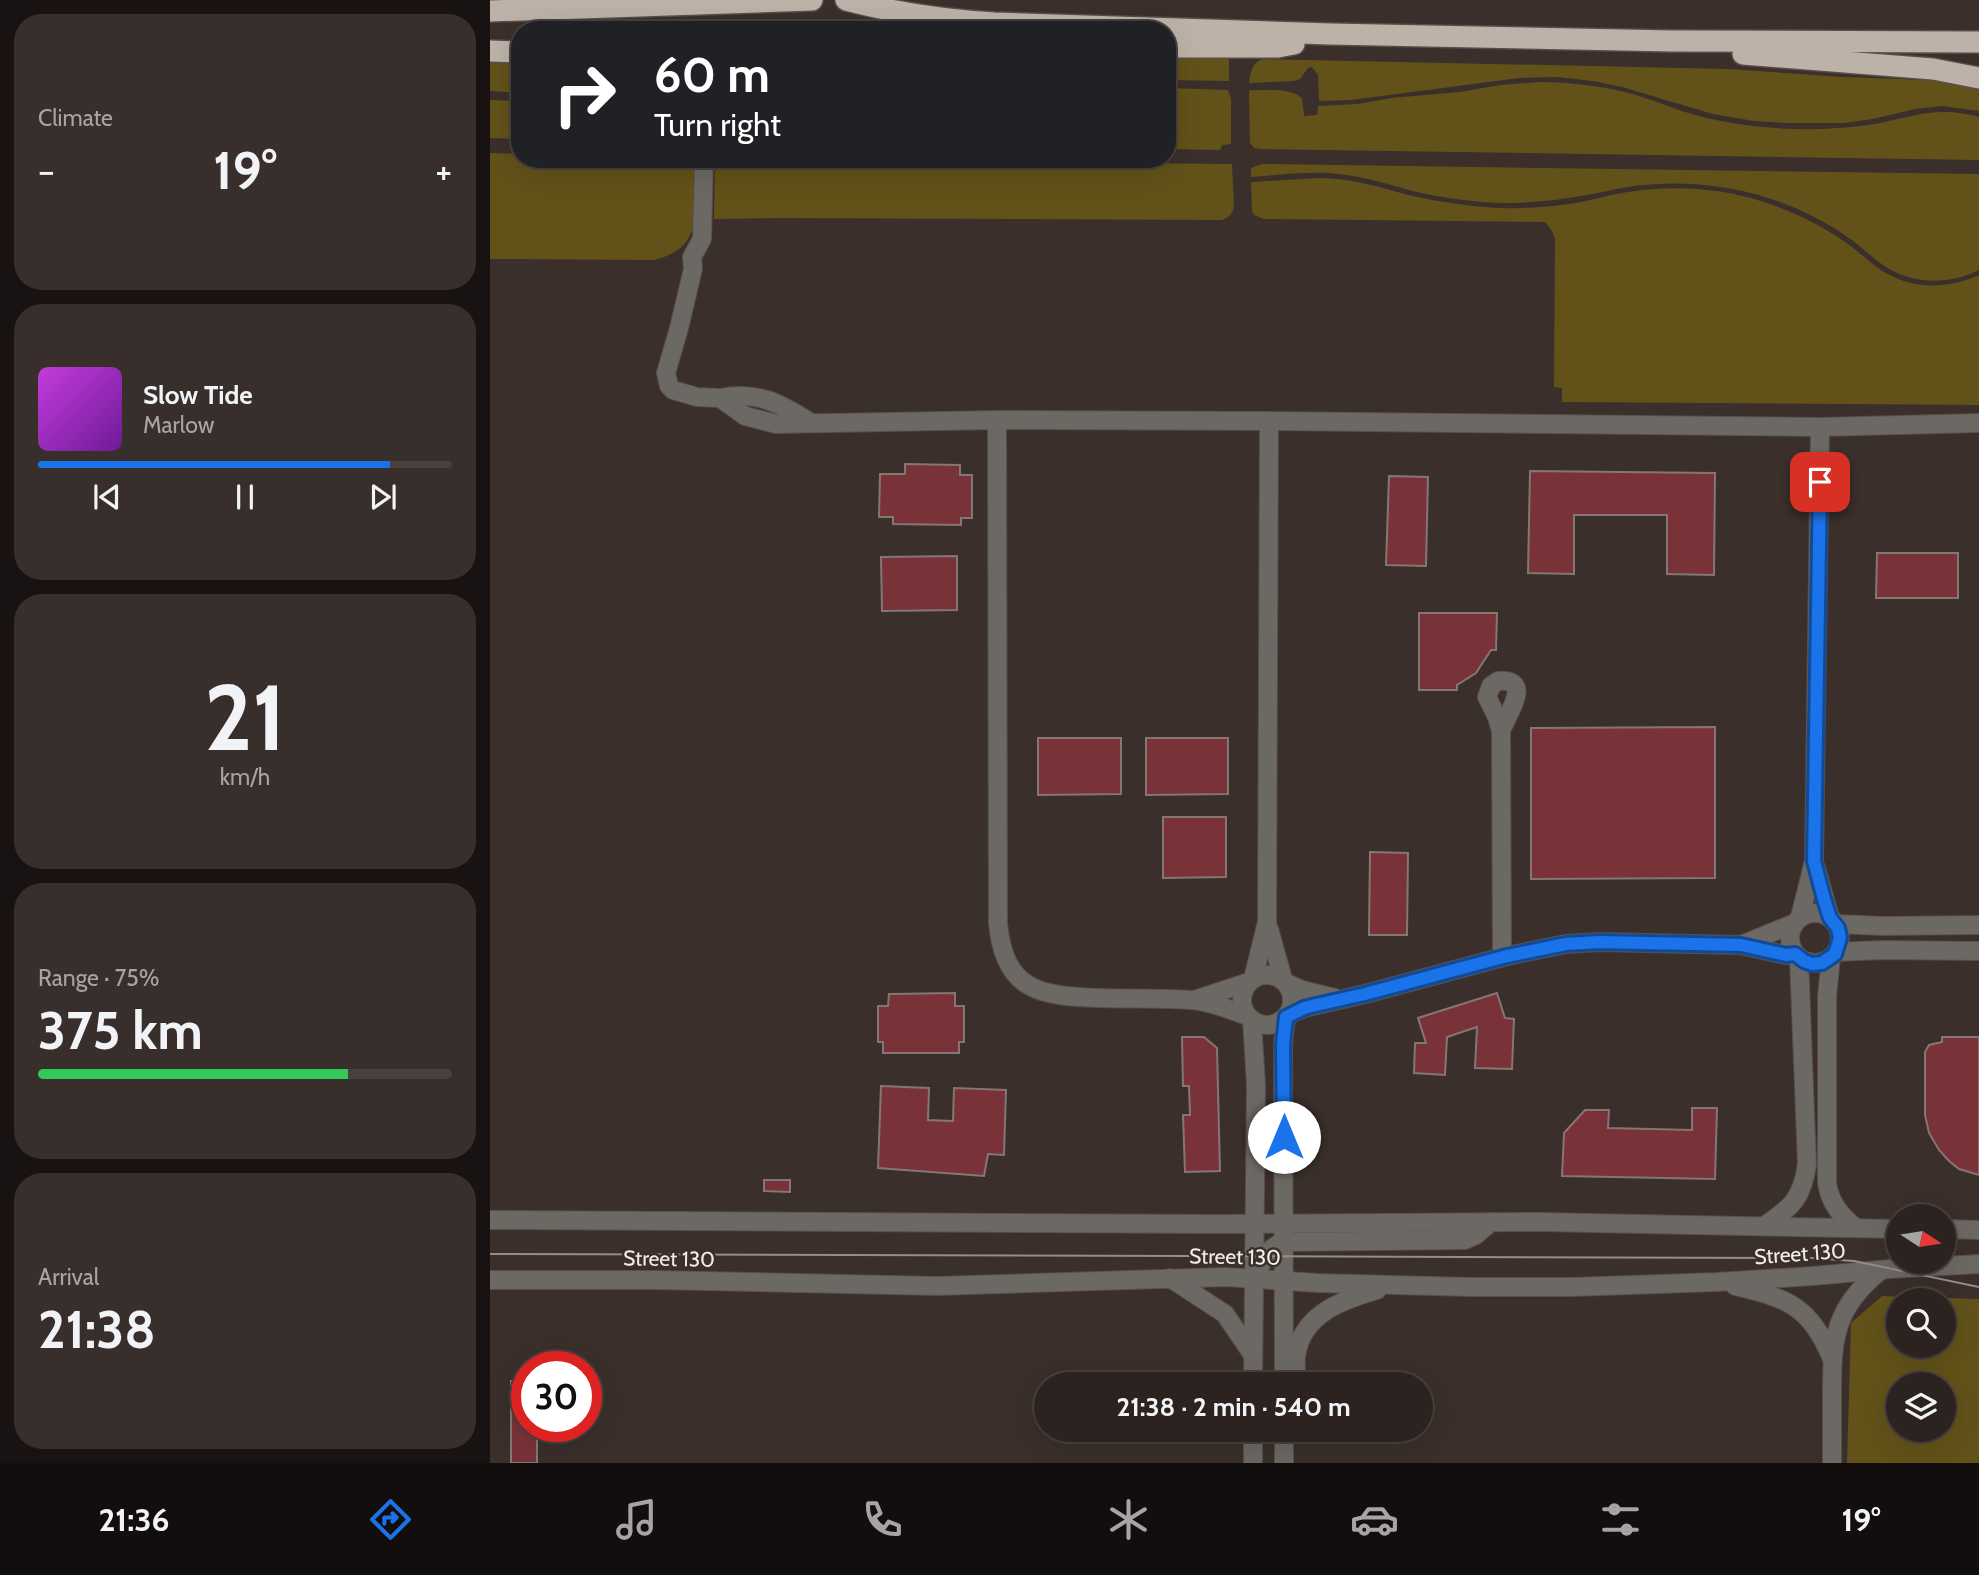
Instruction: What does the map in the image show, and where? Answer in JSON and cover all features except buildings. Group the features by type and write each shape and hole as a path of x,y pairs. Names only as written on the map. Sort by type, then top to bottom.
{"highway":[{"path":"490,11 812,0"},
{"path":"846,0 892,12 943,20 971,21"},
{"path":"1176,28 1672,41 1979,43"},
{"path":"1176,47 1278,47 1330,34"},
{"path":"1672,41 1712,52 1921,68 1979,78"},
{"path":"490,51 511,52"}],"street":[{"path":"704,168 702,239 692,257 693,269 666,380 669,386 679,393 697,397 751,396 783,405 811,423 997,420 1269,421 1820,427 1979,423"},
{"path":"997,420 998,923 1002,951 1015,975 1033,989 1070,997 1194,1000 1262,1024 1272,1024 1304,1008 1502,957 1576,943 1741,945 1797,956 1812,964 1822,963 1833,955 1883,950 1979,951"},
{"path":"1269,421 1267,922 1273,950 1293,997 1283,1045 1284,1372"},
{"path":"1820,427 1814,861 1820,888 1840,938 1833,955 1827,996 1827,1183 1833,1203 1842,1217 1856,1228"},
{"path":"1501,731 1502,957"},
{"path":"1764,1226 1794,1202 1803,1185 1807,1164 1797,956 1790,940 1814,861"},
{"path":"1741,945 1808,914 1817,913 1833,921 1883,926 1979,925"},
{"path":"1253,1372 1256,1073 1250,1018 1242,1002 1267,922"},
{"path":"1194,1000 1268,974 1303,990 1339,999"},
{"name":"Street 130","path":"490,1220 1491,1222 1886,1228"},
{"path":"1255,1279 1272,1247 1284,1242 1465,1240 1476,1235 1491,1222"},
{"path":"1956,1230 1979,1230"},
{"name":"Street 130","path":"490,1280 656,1280 937,1286 1226,1277 1318,1283 1559,1287 1717,1282 1979,1265"},
{"path":"1832,1463 1834,1342 1846,1309 1855,1295 1880,1271"},
{"path":"1170,1278 1225,1314 1253,1355"},
{"path":"1717,1282 1769,1294 1800,1309 1825,1340 1832,1359"},
{"path":"1296,1372 1296,1356 1305,1332 1316,1318 1349,1298 1394,1285"},
{"path":"1253,1442 1253,1463"},
{"path":"1284,1442 1284,1462"},
{"path":"1284,1462 1288,1442"}],"shaded area":[{"path":"1176,53 1229,56 1229,81 1176,80"},
{"path":"490,58 511,58 511,92 490,91"},
{"path":"1264,59 1727,69 1951,81 1979,86 1979,111 1942,106 1844,123 1754,121 1713,114 1622,87 1557,77 1519,78 1351,100 1319,101 1318,75 1312,67 1308,68 1300,79 1294,81 1249,83 1251,71"},
{"path":"1540,82 1607,88 1638,95 1710,119 1774,128 1837,128 1932,113 1966,114 1979,117 1979,160 1260,149 1254,148 1250,143 1249,90 1291,92 1302,98 1304,116 1317,115 1318,106 1358,104"},
{"path":"1176,88 1228,90 1231,99 1231,144 1222,145 1220,150 1176,149"},
{"path":"490,100 511,101 511,139 490,138"},
{"path":"490,153 511,154 511,168 694,168 692,231 680,248 668,255 654,260 490,259"},
{"path":"1176,163 1232,164 1234,205 1231,214 1222,220 714,219 715,168 1176,168"},
{"path":"1262,164 1979,174 1979,270 1955,278 1931,281 1906,276 1894,272 1851,239 1807,214 1765,197 1720,187 1659,184 1631,186 1548,201 1491,202 1435,196 1363,178 1334,174 1298,173 1251,177 1251,168"},
{"path":"1319,178 1355,182 1444,202 1497,208 1560,205 1645,190 1679,188 1714,191 1748,197 1806,219 1845,242 1878,268 1902,280 1915,284 1941,285 1979,275 1979,405 1562,402 1562,388 1554,387 1555,239 1545,222 1264,219 1254,215 1251,182"},
{"path":"1882,1296 1886,1296 1886,1358 1956,1358 1956,1298 1979,1299 1979,1463 1847,1463 1851,1323"}],"tram line":[{"path":"490,1254 1811,1258 1854,1261 1979,1287"}],"route":[{"path":"1284,1137 1283,1045 1286,1017 1304,1008 1507,956 1566,944 1599,942 1741,945 1786,955 1795,954 1812,964 1822,963 1835,954 1840,943 1840,933 1830,918 1814,861 1820,482"}]}
